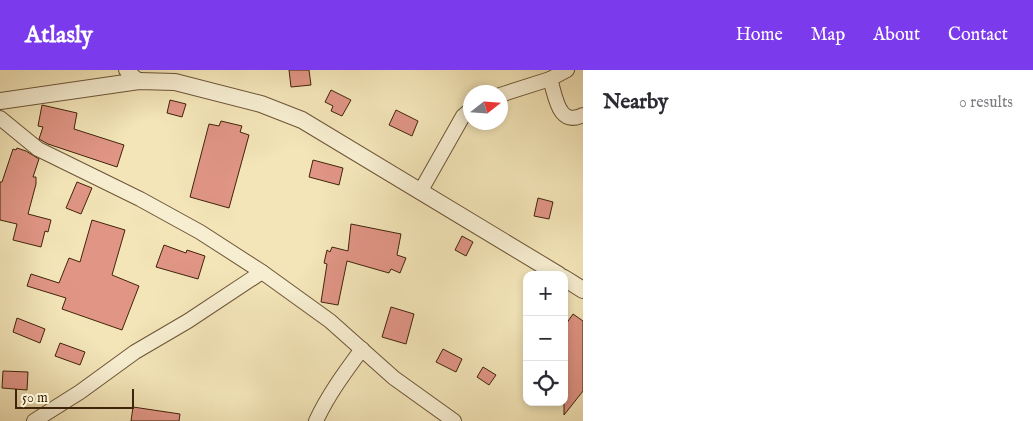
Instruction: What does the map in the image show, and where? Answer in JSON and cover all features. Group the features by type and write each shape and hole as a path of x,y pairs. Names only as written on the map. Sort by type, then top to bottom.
{"street":[{"path":"126,70 139,81"},
{"path":"508,92 550,79 567,70"},
{"path":"550,79 561,112 567,118 576,119 583,116"},
{"path":"0,101 139,81 175,82 261,104 302,120 553,271"},
{"path":"0,118 38,149 140,199 200,232 262,272 330,321 411,391 454,421"},
{"path":"420,192 463,118"},
{"path":"34,421 80,392 135,352 188,321 262,272"},
{"path":"568,281 583,290"},
{"path":"316,421 323,406 344,373 362,349"}],"building":[{"path":"289,70 309,70 311,85 291,87"},
{"path":"331,90 351,100 342,116 331,111 333,106 325,102"},
{"path":"170,100 186,104 182,117 167,113"},
{"path":"42,105 77,113 74,129 124,145 117,167 48,144 39,139 43,127 38,126"},
{"path":"396,110 418,121 412,136 389,125"},
{"path":"221,121 242,126 240,132 249,135 229,208 190,197 209,124 219,126"},
{"path":"17,148 39,159 33,177 36,177 36,184 28,214 51,220 48,232 45,231 41,247 13,240 17,224 0,220 0,182 2,182 13,149 16,150"},
{"path":"313,160 343,168 339,185 309,177"},
{"path":"77,182 92,188 81,214 66,208"},
{"path":"538,198 553,202 549,219 534,216"},
{"path":"92,220 125,230 112,275 139,286 122,330 62,309 66,298 27,286 31,274 59,283 69,258 80,262"},
{"path":"351,224 401,234 397,255 406,258 400,273 391,269 389,273 347,261 338,305 321,302 327,264 324,263 327,250 330,252 332,247 348,251"},
{"path":"462,236 473,242 466,256 455,250"},
{"path":"164,245 186,253 187,250 205,256 198,279 156,267"},
{"path":"391,307 414,314 406,344 382,337"},
{"path":"573,314 583,321 583,391 564,415 564,406 568,406 568,321"},
{"path":"17,318 45,329 40,343 13,332"},
{"path":"60,343 85,352 80,365 55,356"},
{"path":"443,349 462,359 456,372 436,362"},
{"path":"483,367 496,375 489,385 477,377"},
{"path":"3,371 28,372 27,390 2,388"},
{"path":"133,407 180,414 179,421 131,421"}]}
